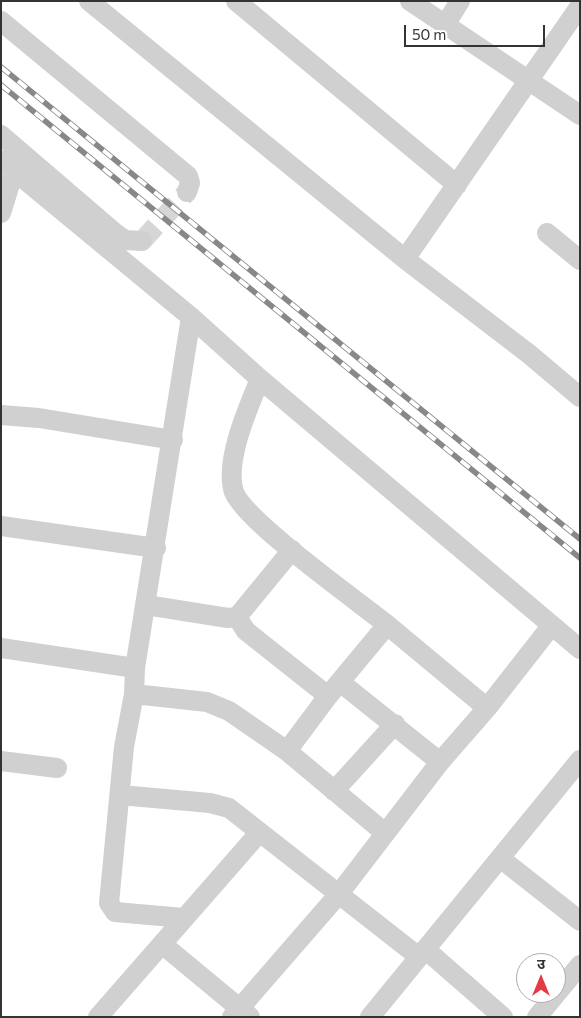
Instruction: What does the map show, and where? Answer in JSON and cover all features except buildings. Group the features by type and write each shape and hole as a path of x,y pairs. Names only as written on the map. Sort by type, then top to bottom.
{"street":[{"path":"89,1 405,259 529,354 580,397"},
{"path":"236,1 457,185"},
{"path":"410,1 580,115"},
{"path":"445,25 460,1"},
{"path":"405,259 580,6"},
{"path":"1,21 188,176 190,183 187,192"},
{"path":"1,135 114,232 125,240 142,241"},
{"path":"1,214 8,165"},
{"path":"8,165 191,317 260,380 580,649"},
{"path":"546,233 580,260"},
{"path":"184,918 115,912 110,907 124,747 134,694 135,668 156,548 191,317"},
{"path":"260,380 242,426 234,461 233,485 239,501 292,550 387,625 487,708"},
{"path":"1,415 39,418 173,440"},
{"path":"1,526 156,548"},
{"path":"146,605 228,618 237,617 292,550"},
{"path":"237,617 246,631 334,689 395,724 440,762"},
{"path":"288,751 334,689 387,625"},
{"path":"162,944 241,1014 338,895 440,762 487,708 552,625"},
{"path":"1,648 135,668"},
{"path":"134,694 215,704 229,711 288,751 385,834"},
{"path":"334,791 395,724"},
{"path":"1,761 57,768"},
{"path":"370,1017 500,858 576,772"},
{"path":"120,795 221,804 233,811 338,895 422,953 503,1017"},
{"path":"98,1017 259,832"},
{"path":"500,858 580,921"},
{"path":"536,1017 580,965"}],"tunnel":[{"path":"142,241 187,192"}],"railway":[{"path":"1,67 580,539"},
{"path":"1,85 580,558"}]}
